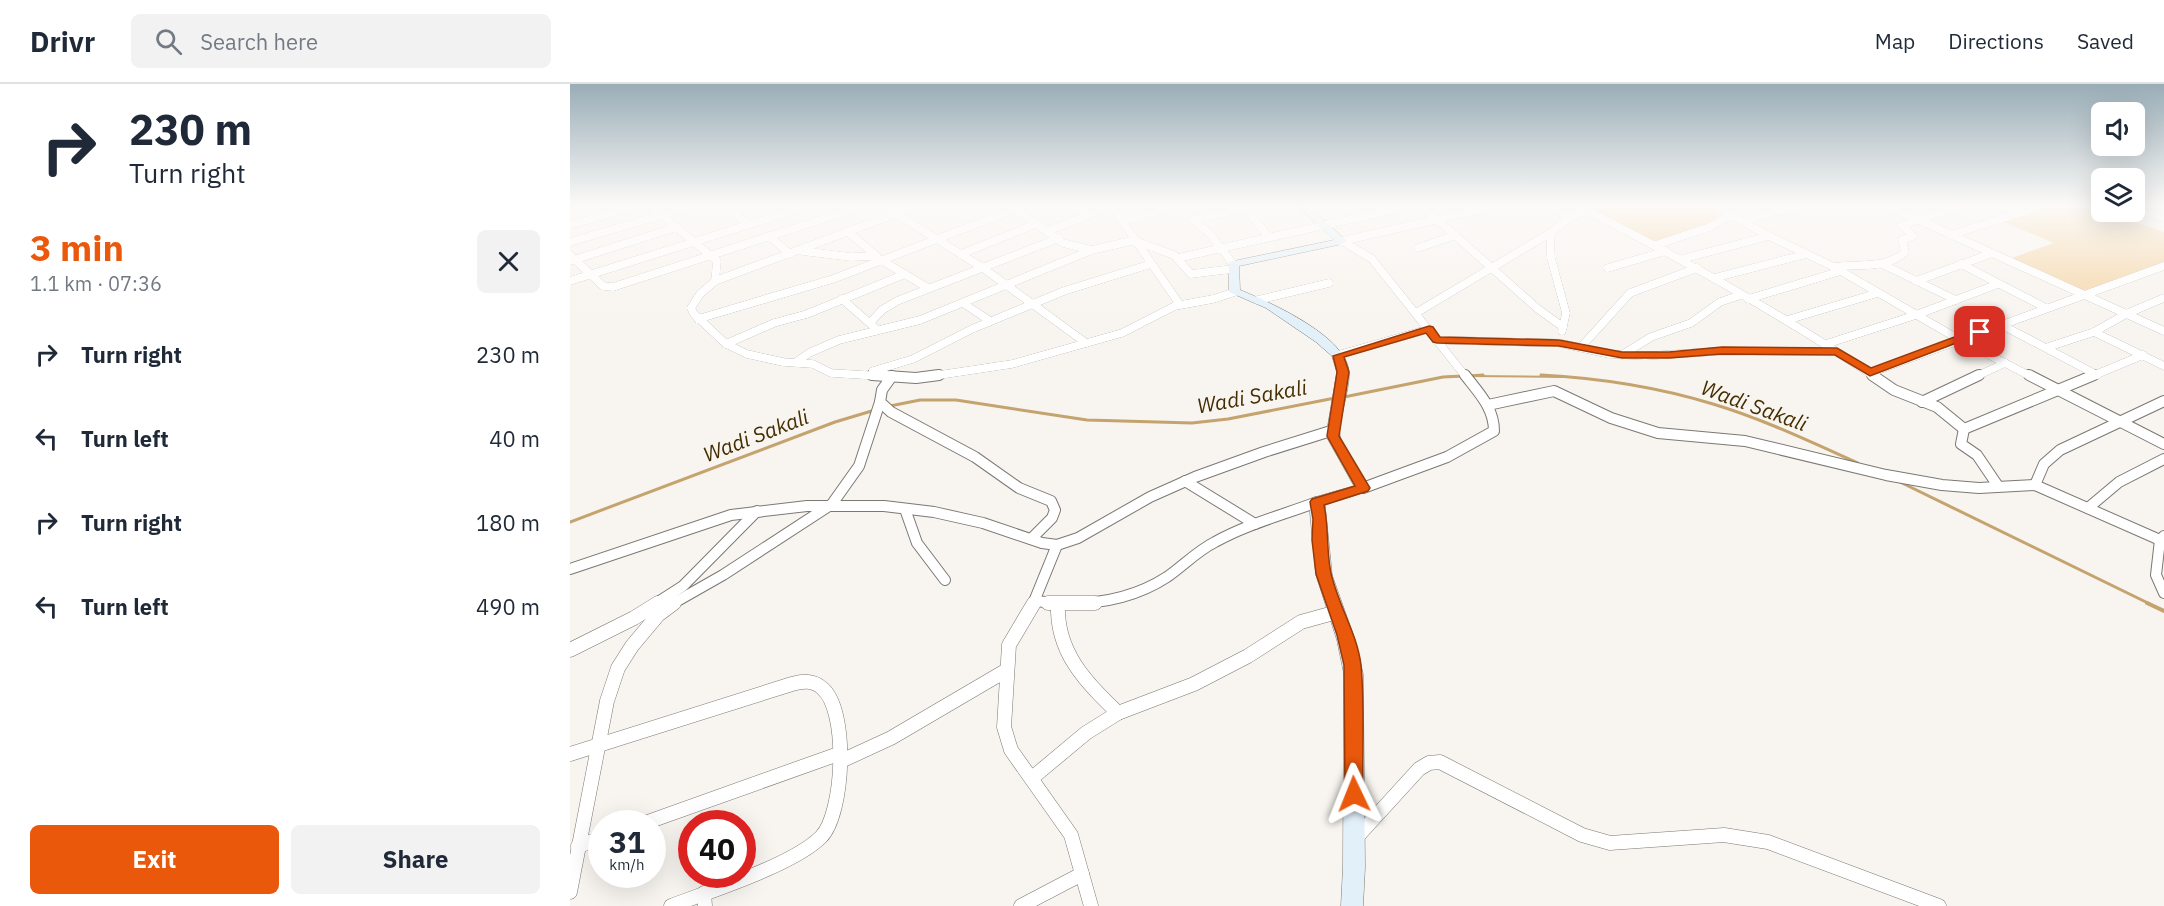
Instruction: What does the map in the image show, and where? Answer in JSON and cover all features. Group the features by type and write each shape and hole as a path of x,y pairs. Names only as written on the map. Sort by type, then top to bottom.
{"street":[{"path":"572,259 620,244"},
{"path":"570,281 683,244"},
{"path":"697,244 717,261 715,281"},
{"path":"572,259 603,286 613,287 743,244"},
{"path":"781,244 794,253 878,258"},
{"path":"815,244 715,281 693,302 691,308 698,320 726,344 762,358 813,364 831,374 916,378 994,368 1086,344 1122,333 1180,305 1214,299 1235,292 1258,300 1320,339 1338,356 1343,372 1333,436 1363,488"},
{"path":"862,244 878,258 928,288"},
{"path":"698,320 833,279 878,258 918,244"},
{"path":"947,244 1032,303 1086,344"},
{"path":"961,254 985,244"},
{"path":"874,327 882,310 928,288 1043,244"},
{"path":"1068,244 1092,250"},
{"path":"796,362 814,351 874,327 897,327 920,320 1092,250 1120,244"},
{"path":"1139,244 1180,305"},
{"path":"1145,244 1178,258 1187,272 1191,274 1327,244"},
{"path":"1218,244 1233,266 1235,292"},
{"path":"1178,258 1237,244"},
{"path":"1035,601 1078,606 1103,602 1148,587 1214,543 1255,524 1431,466 1478,442 1494,431 1494,418 1488,405 1390,279 1372,259 1348,244"},
{"path":"1418,248 1429,244"},
{"path":"1467,244 1538,309 1563,327"},
{"path":"1416,313 1531,244"},
{"path":"1550,244 1551,258 1560,284 1560,298 1565,307 1559,343"},
{"path":"1682,259 1737,244"},
{"path":"1787,244 1837,269 1960,340 2164,444"},
{"path":"1622,355 1651,337 1691,323 1720,302 1837,269 1847,263 1867,266 1882,264 1904,254 1904,244"},
{"path":"1970,244 2164,331"},
{"path":"1656,245 1787,320 1894,390 1947,413 1964,429"},
{"path":"1608,268 1666,251"},
{"path":"1714,278 1807,254"},
{"path":"1916,281 1990,254"},
{"path":"864,374 913,359 990,321 1076,286 1114,277 1151,264"},
{"path":"1882,264 1956,300"},
{"path":"1961,264 2046,308"},
{"path":"1870,373 2164,266"},
{"path":"1582,346 1630,293 1697,268"},
{"path":"2154,269 2164,273"},
{"path":"726,344 774,323 807,314 905,274"},
{"path":"1258,300 1329,283"},
{"path":"1826,344 1916,315 1998,284"},
{"path":"1787,320 1878,293"},
{"path":"2048,347 2094,332 2126,314 2164,298"},
{"path":"842,299 874,327"},
{"path":"963,303 990,321"},
{"path":"2000,324 2048,347 2097,375"},
{"path":"1338,356 1429,329"},
{"path":"2094,332 2164,366"},
{"path":"1437,340 1559,343 1622,355 1669,355 1722,351 1837,352"},
{"path":"1964,429 2143,355"},
{"path":"1922,402 2005,363"},
{"path":"570,892 607,701 618,668 632,646 658,615 678,599 723,575 832,504 859,466 882,390 892,376"},
{"path":"1488,405 1554,391 1563,393 1576,402 1612,418 1647,430 1745,441 1819,456 1898,477 1971,488 2035,485 2162,538 2156,575 2164,593"},
{"path":"880,402 891,412 975,457 1019,488 1051,501 1055,510 1052,518 1031,539"},
{"path":"2035,485 2044,464 2060,450 2162,405"},
{"path":"1964,429 1961,444 1977,455 1998,486"},
{"path":"570,569 731,515 832,504 934,512 984,523 1057,545 1089,532 1116,514 1185,481 1264,451 1334,430"},
{"path":"2088,508 2119,482 2164,459"},
{"path":"1185,481 1255,524"},
{"path":"1317,502 1324,574 1352,665 1354,698 1352,751 1356,838 1352,906"},
{"path":"905,509 917,543 945,580"},
{"path":"570,650 634,618 683,586 757,511"},
{"path":"1057,545 1035,601 1009,645 1004,727 1011,750 1071,835 1091,906"},
{"path":"662,601 678,599"},
{"path":"1058,604 1057,626 1075,664 1090,686 1118,713"},
{"path":"1032,778 1086,733 1118,713 1194,684 1248,657 1301,622 1337,612"},
{"path":"666,816 891,738 1007,670"},
{"path":"570,754 731,701 796,683 808,682 822,685 828,694 837,720 841,757 831,821 822,837 802,852 705,900 671,906"},
{"path":"1356,838 1419,769 1429,763 1440,762 1501,796 1582,835 1610,843 1724,835 1768,842 1939,906"},
{"path":"578,846 588,843"},
{"path":"1021,906 1082,874"}],"shaded area":[{"path":"2050,244 2164,244 2164,262 2084,293 2009,259"}],"waterway":[{"name":"Wadi Sakali","path":"1483,375 1468,376 1567,377"},
{"name":"Wadi Sakali","path":"1541,375 1628,384 1692,398 1768,424 1858,463"},
{"name":"Wadi Sakali","path":"1344,397 1443,377 1462,376 1445,377"},
{"name":"Wadi Sakali","path":"890,406 920,400 956,400 1087,420 1192,423 1228,419 1335,398"},
{"name":"Wadi Sakali","path":"570,522 835,422 875,410"},
{"name":"Wadi Sakali","path":"1900,482 2150,604"},
{"name":"Wadi Sakali","path":"2147,603 2164,611"}],"route":[{"path":"1354,794 1352,665 1345,635 1324,574 1317,502 1363,488 1333,436 1343,372 1338,356 1429,329 1437,340 1559,343 1622,355 1645,356 1722,351 1815,350 1837,352 1870,373 1980,332"}]}
